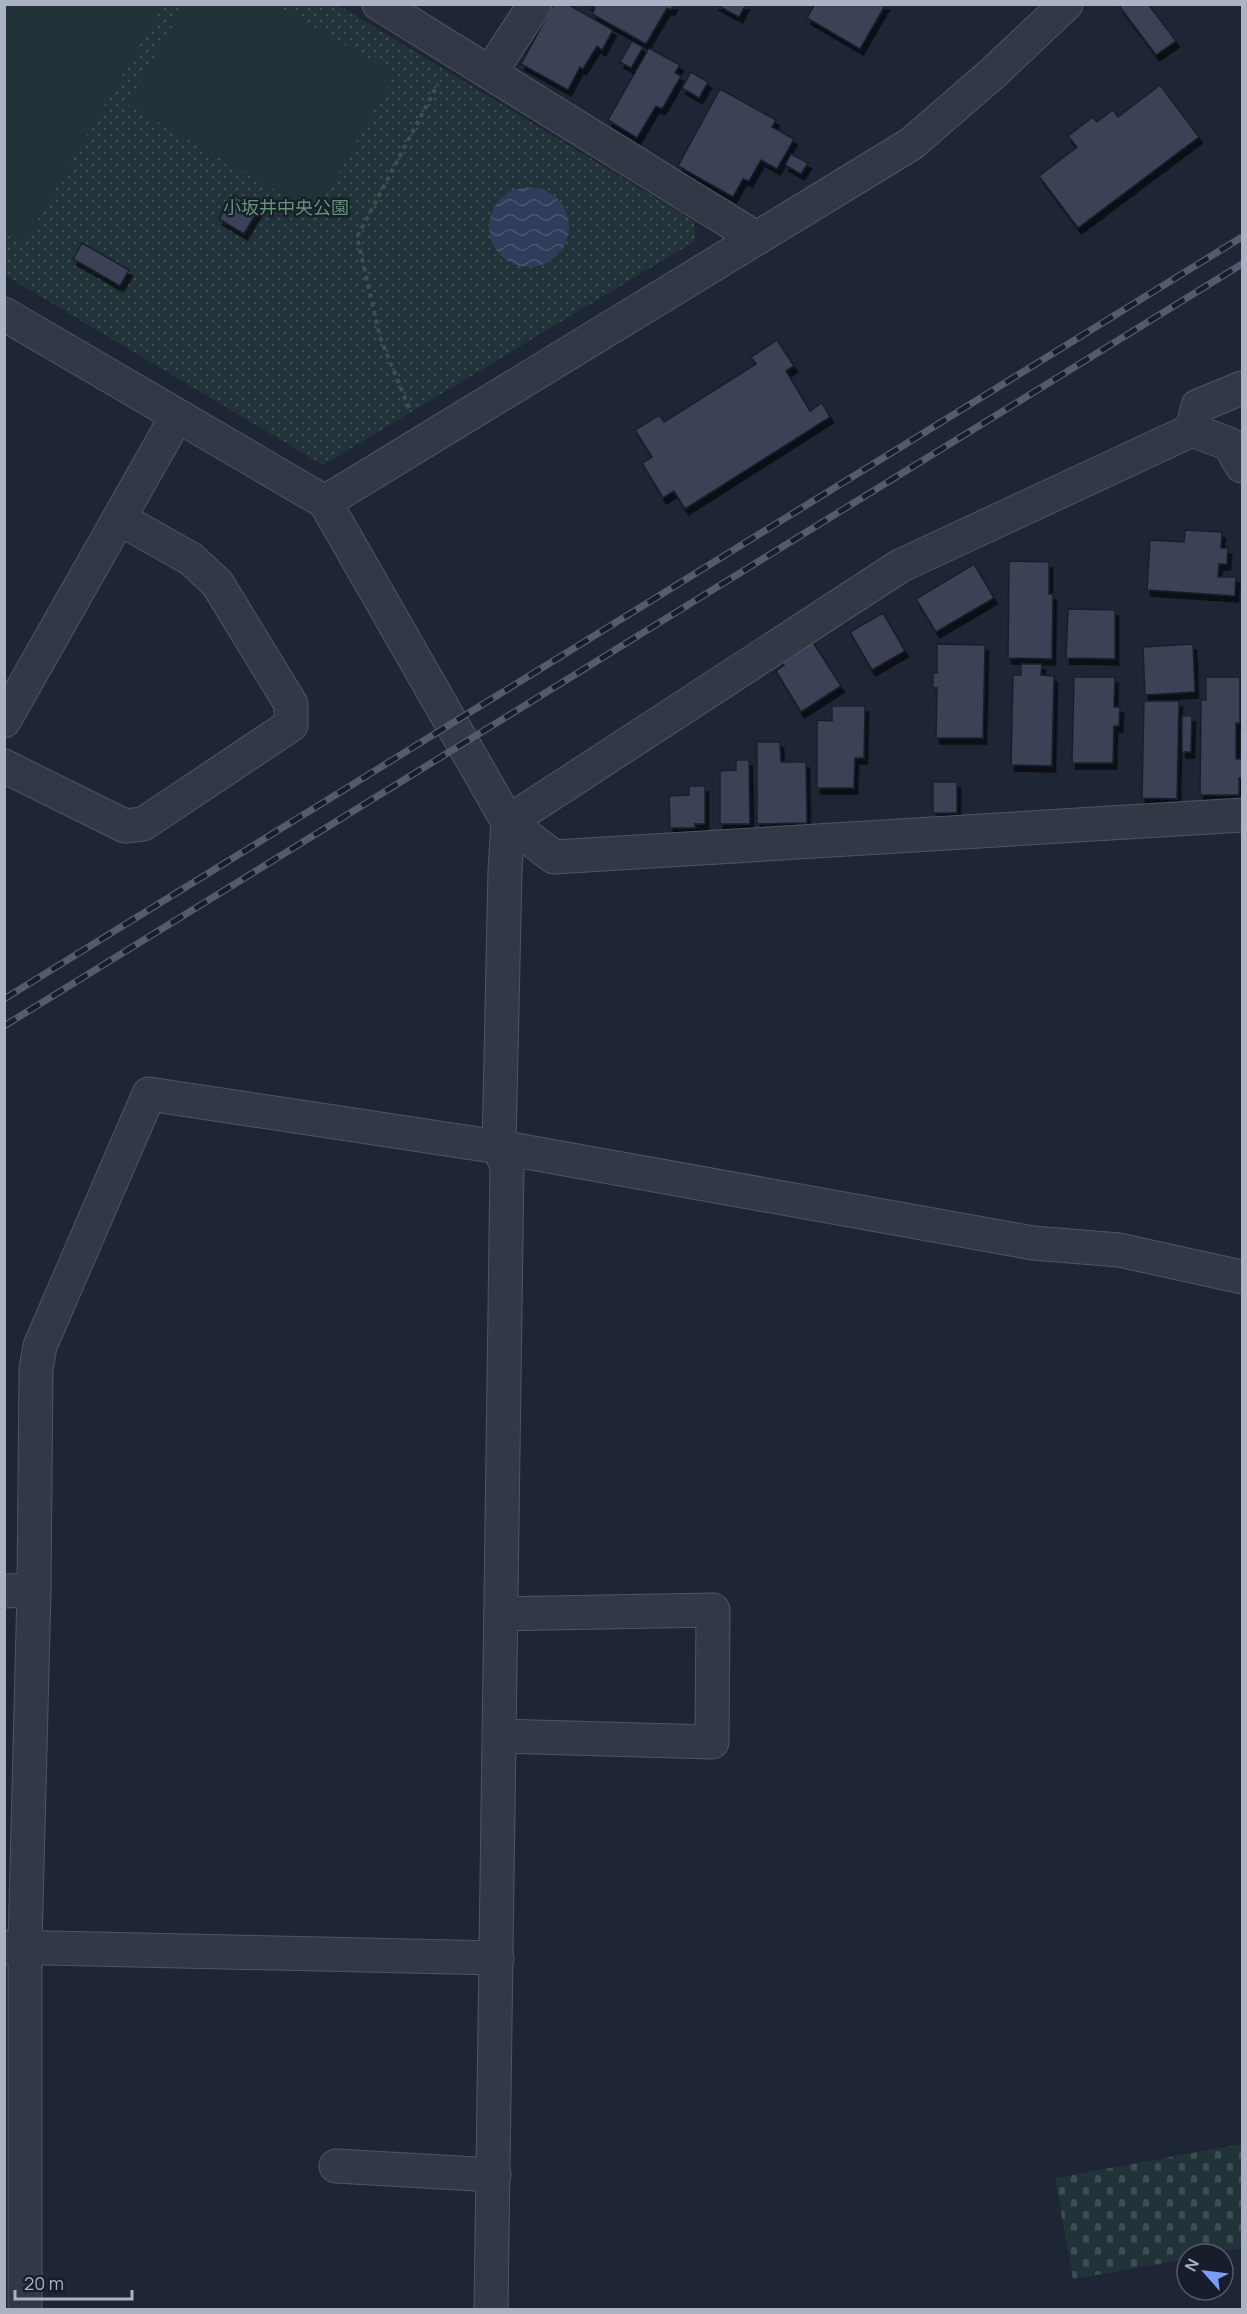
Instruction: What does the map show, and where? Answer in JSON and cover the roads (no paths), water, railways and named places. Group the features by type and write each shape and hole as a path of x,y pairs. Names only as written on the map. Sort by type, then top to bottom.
{"street":[{"path":"490,73 535,4"},
{"path":"325,502 911,144 993,73 1066,4"},
{"path":"393,8 456,52 756,238"},
{"path":"4,314 325,502 508,822 554,856 1242,815"},
{"path":"1192,430 1198,406 1242,388"},
{"path":"4,721 177,416"},
{"path":"508,822 900,566 1192,430 1229,444 1242,466"},
{"path":"4,766 125,826 143,824 291,725 291,704 217,583 191,560 120,519"},
{"path":"491,2310 507,1167 499,1148 508,822"},
{"path":"25,2310 15,1947 19,1590 36,1369 40,1346 150,1094 499,1148 1033,1243 1119,1250 1242,1277"},
{"path":"500,1736 712,1742 713,1610 501,1614"},
{"path":"15,1947 497,1958"},
{"path":"336,2166 494,2175"}],"water":[{"path":"529,187 544,190 557,199 566,212 569,227 566,242 557,255 544,264 529,267 514,264 501,255 492,242 489,227 492,212 501,199 514,190"}],"railway":[{"path":"4,999 1242,237"},
{"path":"4,1026 1242,264"}],"park label":[{"name":"小坂井中央公園","path":"286,208"}]}
